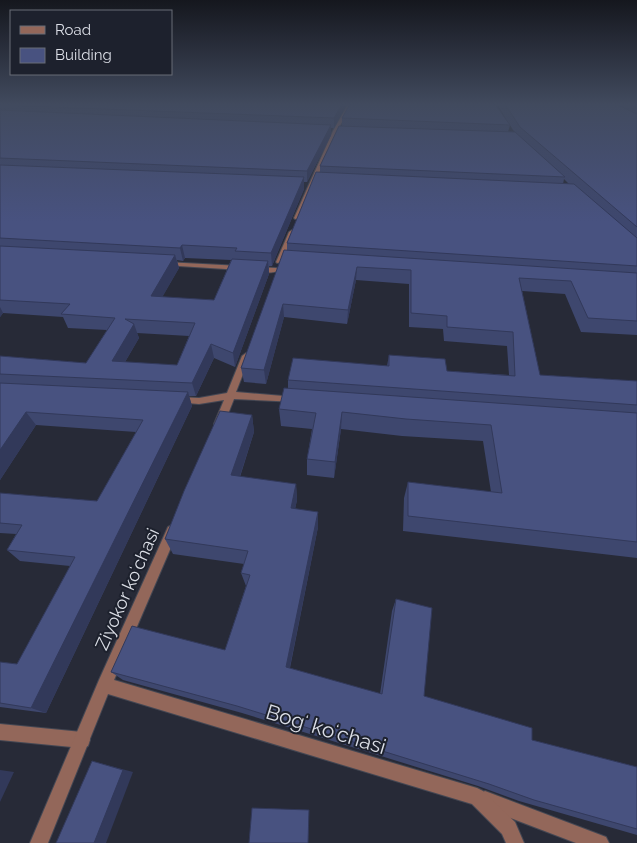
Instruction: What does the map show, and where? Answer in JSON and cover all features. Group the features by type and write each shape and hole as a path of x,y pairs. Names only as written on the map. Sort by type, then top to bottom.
{"street":[{"path":"158,263 280,267 312,182 329,143"},
{"path":"216,431 232,395 251,341"},
{"path":"169,400 199,402 232,395 301,400"},
{"name":"Ziyokor koʻchasi","path":"39,843 104,684 176,522"},
{"name":"Bogʻ koʻchasi","path":"104,684 477,797 509,828 515,843"},
{"path":"0,732 82,740"},
{"path":"477,797 600,843"}],"building":[{"path":"0,143 321,143 307,171 0,158"},
{"path":"331,143 528,143 565,177 320,166"},
{"path":"539,143 637,143 637,227"},
{"path":"0,165 304,177 271,253 235,251 237,248 182,245 180,248 0,238"},
{"path":"316,172 574,184 637,238 637,266 287,243"},
{"path":"0,246 175,255 151,296 214,300 232,259 268,261 233,353 211,344 192,383 0,374 0,356 86,363 115,318 61,314 70,304 0,300","holes":["125,319 195,323 177,365 112,361 134,324"]},
{"path":"284,250 637,273 637,321 588,318 571,281 519,278 540,375 637,381 637,405 288,380 293,358 389,366 389,355 445,359 447,371 515,376 513,332 447,327 447,316 411,313 411,270 357,267 348,310 283,304 264,370 241,368"},
{"path":"0,383 188,392 31,708 0,703 0,662 17,664 75,557 7,550 22,525 0,523 0,493 97,501 143,420 26,412 0,450"},
{"path":"284,388 637,413 637,542 408,516 408,482 502,493 491,425 342,412 335,462 307,459 316,413 279,409"},
{"path":"220,411 252,415 231,475 296,484 291,508 318,512 286,667 382,694 396,599 432,608 424,696 532,728 532,740 637,767 637,829 534,800 489,784 237,706 111,672 132,626 225,650 250,575 241,573 248,551 165,539"},
{"path":"92,761 123,770 94,843 56,843"},
{"path":"252,808 309,810 308,843 249,843"}]}
